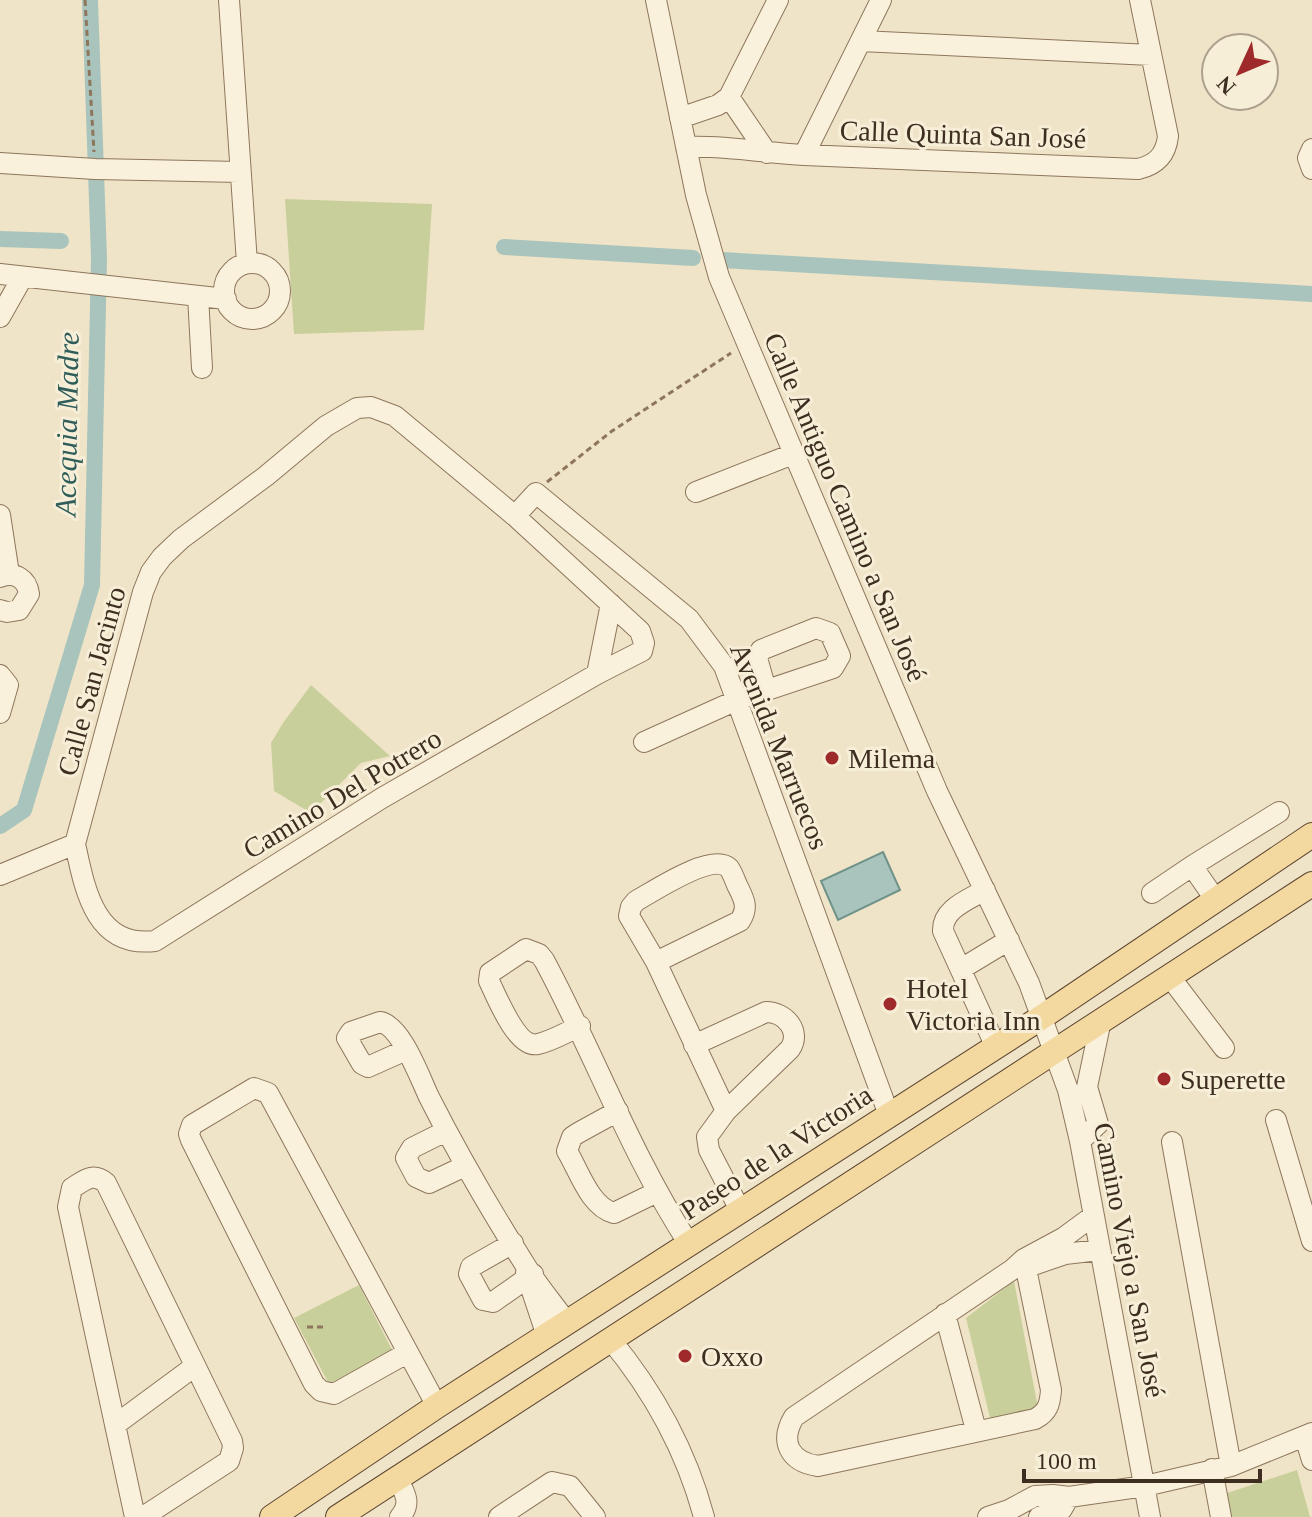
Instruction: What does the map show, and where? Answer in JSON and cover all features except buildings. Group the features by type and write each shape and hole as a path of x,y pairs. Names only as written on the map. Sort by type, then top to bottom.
{"main road":[{"name":"Paseo de la Victoria","path":"272,1517 437,1406 1042,1017 1312,835"},
{"path":"338,1517 1312,884"}],"street":[{"path":"229,0 247,263"},
{"name":"Calle Antiguo Camino a San José","path":"656,0 710,249 746,343 937,791 1009,940 1042,1017"},
{"path":"680,118 718,105 729,97 778,0"},
{"path":"804,155 881,0"},
{"path":"861,41 1151,55 1140,0"},
{"name":"Calle Quinta San José","path":"686,147 1138,169 1156,163 1164,153 1168,136 1151,55"},
{"path":"729,97 767,153"},
{"path":"1312,149 1308,158 1312,169"},
{"path":"0,163 62,168 240,172"},
{"path":"247,263 265,266 272,271 280,288 276,305 262,316 245,317 236,313 226,299 226,281 238,266 247,263"},
{"path":"0,274 226,299"},
{"path":"0,317 22,278"},
{"path":"198,296 202,368"},
{"name":"Calle San Jacinto","path":"75,844 151,572 181,539 266,476 326,426 357,408 371,407 395,416 515,516"},
{"path":"696,492 793,454"},
{"path":"536,493 515,516 611,604 597,674"},
{"name":"Avenida Marruecos","path":"536,493 689,619 724,666 889,1115"},
{"path":"0,515 5,575 16,575 25,583 29,594 14,612 0,610"},
{"name":"Camino Del Potrero","path":"75,844 83,881 97,916 114,934 140,943 155,941 382,798 642,651 644,643 640,631 611,604"},
{"path":"0,675 8,685 0,713"},
{"path":"644,742 766,690"},
{"path":"1152,893 1279,812"},
{"path":"0,875 75,844"},
{"path":"656,962 740,921 746,908 745,901 729,869 721,864 707,863 633,903 629,916 656,962 726,1111"},
{"path":"1192,866 1215,899"},
{"path":"985,890 951,910 943,922 943,931 996,1047"},
{"path":"961,969 1009,940"},
{"path":"580,1026 537,1045 529,1044 517,1035 489,981 490,973 526,949 539,954 580,1026 657,1192 689,1244"},
{"path":"1170,977 1224,1048"},
{"path":"694,1045 766,1012 784,1016 794,1030 794,1043 790,1049 726,1111 707,1137 709,1150 740,1210"},
{"name":"Camino Viejo a San José","path":"1042,1017 1068,1090 1080,1141 1150,1517"},
{"path":"1080,1141 1098,1124 1087,1087 1101,1020"},
{"path":"406,1050 368,1067 362,1064 347,1041 351,1032 380,1022 394,1028 406,1050 446,1131 513,1243 557,1329"},
{"path":"407,1353 334,1394 321,1391 314,1384 191,1140 192,1125 254,1088 268,1093 437,1406"},
{"path":"618,1111 572,1137 567,1151 603,1209 614,1213 657,1192"},
{"path":"1276,1120 1312,1241"},
{"path":"446,1131 409,1150 406,1158 411,1168 419,1181 429,1183 465,1166"},
{"path":"1172,1142 1222,1468 1221,1517"},
{"path":"135,1517 68,1207 72,1188 96,1176 106,1183 232,1441 229,1461 143,1517"},
{"path":"1021,1265 1051,1390 1047,1410 1035,1419 818,1466 799,1460 788,1444 787,1435 794,1417 1093,1216"},
{"path":"513,1243 473,1264 469,1274 483,1300 490,1303 528,1273"},
{"path":"1021,1265 1065,1254 1099,1250"},
{"path":"945,1314 976,1430"},
{"path":"610,1339 649,1391 675,1437 704,1517"},
{"path":"115,1425 195,1366"},
{"path":"988,1517 1017,1514 1035,1496 1069,1497 1145,1486 1222,1468 1308,1435 1312,1460"},
{"path":"397,1478 408,1499 400,1517"},
{"path":"499,1517 552,1482 570,1486 595,1517"},
{"path":"1039,1517 1062,1509 1069,1497"}],"path":[{"path":"85,0 95,169"},
{"path":"536,493 612,431 746,343"}],"green space":[{"path":"285,199 432,204 424,330 294,334"},
{"path":"311,685 390,756 361,763 311,813 274,791 271,743"},
{"path":"1014,1281 1038,1408 990,1418 966,1318"},
{"path":"359,1285 392,1350 329,1384 294,1318"},
{"path":"1297,1470 1310,1517 1226,1517 1221,1495"}],"water":[{"path":"883,852 900,890 838,920 821,881"}],"waterway":[{"name":"Acequia Madre","path":"0,826 24,810 92,585 99,258 90,0"},
{"path":"0,239 61,241"},
{"path":"504,247 693,258"},
{"path":"722,260 1312,294"}],"place":[{"name":"Milema","path":"832,758"},
{"name":"Hotel Victoria Inn","path":"890,1004"},
{"name":"Superette","path":"1164,1079"},
{"name":"Oxxo","path":"685,1356"}]}
